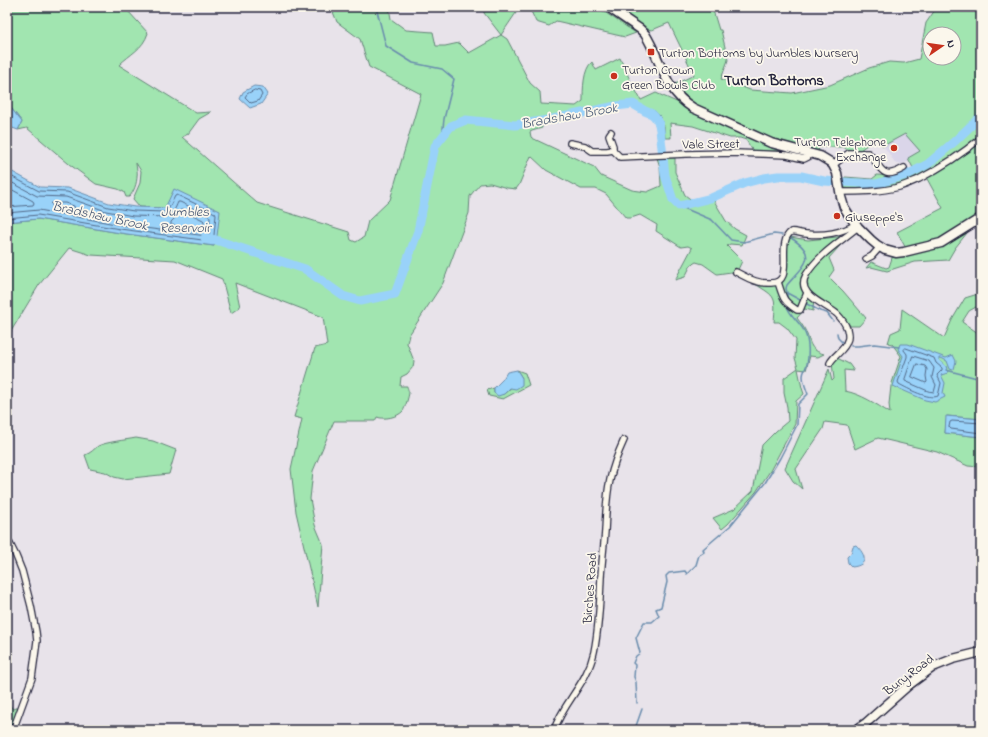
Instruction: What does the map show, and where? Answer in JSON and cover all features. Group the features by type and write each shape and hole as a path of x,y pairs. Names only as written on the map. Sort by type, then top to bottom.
{"street":[{"path":"608,7 645,34 668,83 685,104 771,143 820,156 833,165 838,176 844,207 857,226 880,247 891,252 901,252 938,244 946,241 981,218"},
{"path":"570,142 585,146 592,151 613,150 609,135 611,132"},
{"path":"840,189 862,192 892,189 905,185 950,162 981,138"},
{"name":"Vale Street","path":"613,150 620,157 712,153 782,154 804,159 810,154"},
{"path":"833,165 850,152 869,154 880,170 887,173 895,172 904,168"},
{"path":"736,272 761,283 778,282 783,275 786,237 791,232 826,234 857,226"},
{"path":"830,363 832,358 847,342 848,332 846,325 836,313 807,293 803,282 814,264 857,226"},
{"path":"866,259 872,256 880,247"},
{"path":"778,282 787,303 799,311 807,293"},
{"name":"Birches Road","path":"554,730 560,716 586,677 594,654 601,588 607,496 616,457 624,440"},
{"path":"7,538 22,571 36,632 32,678 13,730"},
{"name":"Bury Road","path":"856,730 871,719 910,684 933,667 953,659 981,652"}],"shaded area":[{"path":"905,126 926,157 896,164 880,141"}],"green space":[{"path":"7,7 107,7 128,11 148,33 146,39 140,47 119,65 196,113 211,112 199,119 188,134 182,137 257,203 349,232 351,240 356,242 364,237 368,221 390,200 421,94 369,67 360,39 337,22 331,7 389,7 391,19 406,30 433,32 436,46 459,43 469,53 501,35 507,39 530,83 540,92 541,104 576,106 583,101 584,80 589,65 592,62 596,70 620,58 641,100 656,93 679,103 693,112 785,151 753,151 746,140 740,138 730,138 693,126 670,123 671,138 665,138 664,126 660,116 655,111 645,108 634,101 612,104 542,119 542,128 530,132 532,138 594,167 601,176 632,190 647,192 661,186 660,167 657,158 675,158 675,172 685,195 697,204 713,199 726,221 735,229 746,235 742,245 730,244 727,246 742,261 736,274 731,272 717,274 703,264 696,262 691,265 685,277 675,280 692,248 688,246 681,247 656,231 657,225 640,215 626,218 606,194 596,189 581,189 546,170 531,156 516,189 490,183 480,184 470,196 469,213 443,283 409,335 407,343 414,361 413,367 407,374 401,377 400,386 407,386 409,392 403,411 398,415 391,417 377,417 375,421 334,421 313,471 310,499 315,525 323,544 318,607 296,512 291,469 302,419 294,417 315,348 327,345 323,317 235,283 240,307 231,313 222,279 175,260 91,255 69,248 39,285 10,333 7,333 7,222 38,219 120,233 214,246 165,208 140,207 133,199 140,183 141,171 136,163 136,184 131,195 126,197 124,192 118,189 96,184 69,164 27,128 18,130 22,122 7,103"},
{"path":"484,7 520,7 501,35 484,13"},
{"path":"529,7 597,7 636,33 625,37 556,21 549,26 536,22"},
{"path":"625,7 712,7 719,30 721,30 728,60 721,79 750,90 792,93 830,85 869,68 889,62 904,63 919,59 922,44 922,66 962,66 962,26 925,26 926,23 937,7 981,7 981,135 941,164 902,184 894,187 876,189 844,188 845,177 872,179 877,175 899,175 913,168 908,158 920,151 905,134 883,146 879,141 874,140 860,150 849,150 843,147 820,147 817,152 776,142 695,107 673,85 694,75 669,23 652,30 647,29 622,12"},
{"path":"981,142 981,195 977,203 975,218 964,226 967,233 948,260 915,262 887,271 871,267 866,268 871,262 886,268 889,267 893,255 909,254 897,232 943,208 926,177 951,163"},
{"path":"846,234 846,239 829,258 834,270 829,277 866,318 859,326 850,326 838,311 814,296 813,311 805,309 797,318 805,330 813,348 824,354 818,357 810,356 806,370 798,369 804,394 796,401 795,424 770,471 756,492 722,529 713,518 734,509 753,491 762,445 788,421 784,393 784,378 798,368 795,358 796,340 787,328 779,322 774,322 775,307 773,298 755,284 770,286 782,283 787,272 787,248 790,237 808,240 837,237"},
{"path":"981,293 981,309 976,307 969,311 962,322 981,335 981,419 947,416 945,433 981,437 981,467 968,466 937,452 878,438 855,449 847,425 825,422 823,429 796,469 802,489 793,481 785,468 829,369 832,381 834,379 832,363 837,358 849,364 854,371 844,370 845,391 863,397 890,413 889,404 891,386 901,356 892,344 888,343 891,333 900,329 902,309 944,338 952,320 965,298"},
{"path":"517,370 525,373 529,385 503,399 489,396 487,390 494,388 494,393 504,394 522,378"},
{"path":"136,438 153,441 176,450 169,474 123,479 114,477 105,472 90,469 85,455 98,446 111,442"},
{"path":"7,702 13,709 20,706 11,730 7,730"}],"water":[{"path":"254,86 263,87 268,94 261,104 250,108 240,99 243,92"},
{"path":"7,103 22,122 18,130 7,126"},
{"name":"Jumbles Reservoir","path":"7,169 40,187 68,188 109,203 135,207 165,208 174,189 220,211 217,236 214,246 120,233 38,219 7,222"},
{"path":"900,344 908,344 946,358 953,355 956,361 953,370 950,369 947,361 939,358 939,360 946,366 948,373 941,375 945,383 943,393 945,397 935,402 925,400 893,386 903,356 898,349"},
{"path":"517,370 522,378 522,385 516,389 510,388 504,394 498,396 494,393 494,388 503,379 507,372"},
{"path":"946,416 981,419 981,437 945,433"},
{"path":"856,545 862,552 864,559 861,564 852,567 848,563 847,557 851,553 853,546"}],"waterway":[{"path":"376,7 386,46 413,63 442,69 454,79 444,119 442,137"},
{"name":"Bradshaw Brook","path":"205,238 216,240 305,269 343,296 360,301 395,294 418,231 435,146 451,126 466,120 515,125 633,104 652,114 659,124 665,175 673,200 679,206 711,198 745,183 778,176 801,176 824,181 876,184 907,175 928,164 981,116"},
{"path":"679,206 712,220 731,240 744,242 774,234 782,235"},
{"path":"791,238 800,244 805,250 807,256 803,267 786,288 787,293 802,301"},
{"path":"787,293 787,299"},
{"path":"805,303 827,313 833,321"},
{"path":"637,703 636,682 634,677 635,665 633,663 636,656 640,653 636,638 644,622 652,622 659,616 656,609 661,607 667,582 666,576 669,573 685,571 687,574 696,565 699,555 704,552 703,549 730,526 765,483 797,425 798,404 808,394 803,376 808,360 808,344 803,329 789,312 787,305"},
{"path":"837,333 838,338 843,343"},
{"path":"851,346 874,344 899,347"},
{"path":"946,370 977,378 981,377"},
{"path":"639,730 636,726 642,709"}],"place":[{"name":"Turton Bottoms by Jumbles Nursery","path":"651,52"},
{"name":"Turton Crown Green Bowls Club","path":"614,76"},
{"name":"Turton Telephone Exchange","path":"894,148"},
{"name":"Giuseppe's","path":"837,216"}],"district":[{"name":"Turton Bottoms","path":"774,80"}]}
